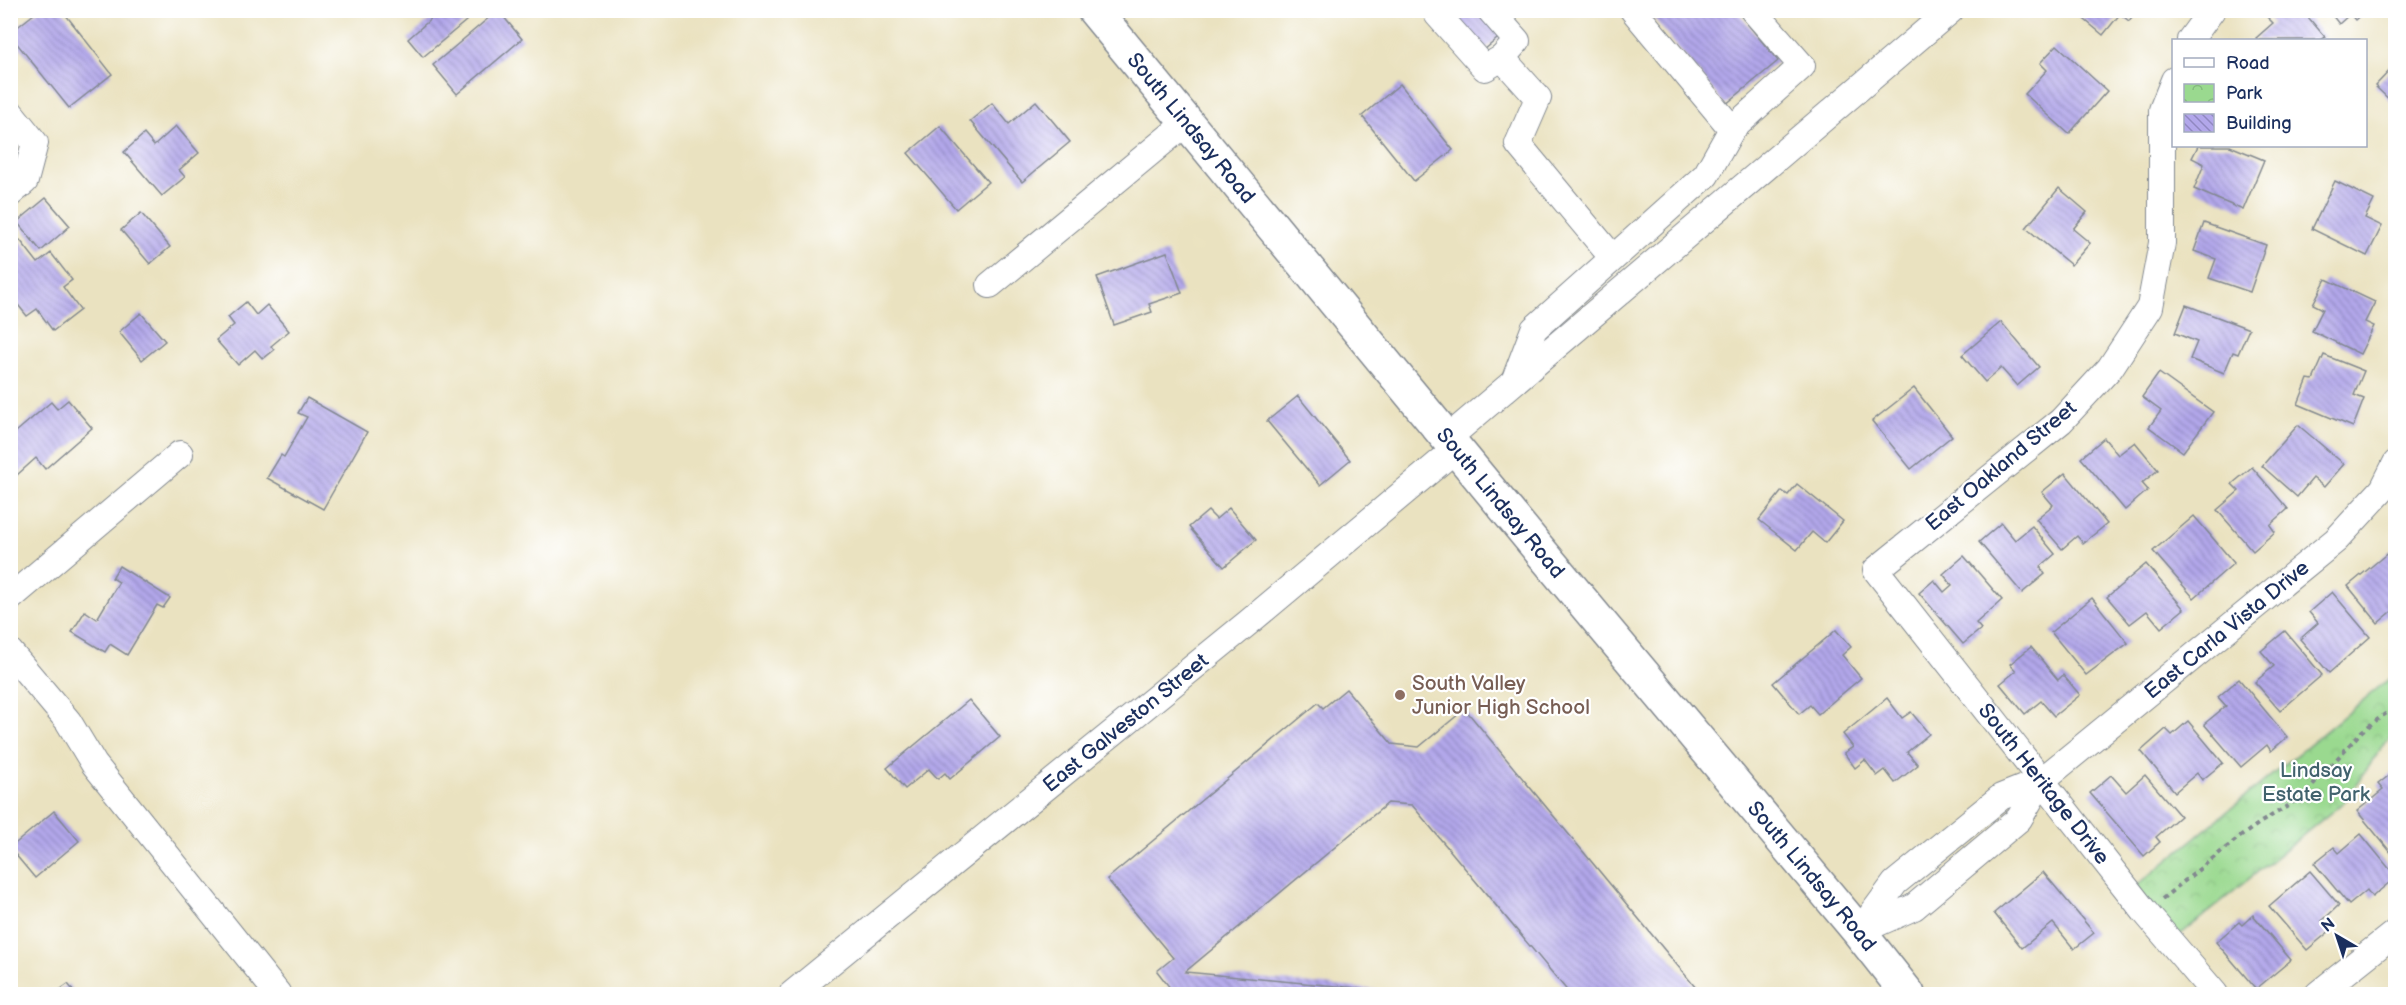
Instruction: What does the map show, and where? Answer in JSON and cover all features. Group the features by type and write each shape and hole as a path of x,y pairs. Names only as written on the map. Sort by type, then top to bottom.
{"main road":[{"name":"South Lindsay Road","path":"1095,10 1908,994"}],"street":[{"path":"1440,10 1437,14 1485,68 1502,58 1516,41 1490,10"},
{"path":"1633,10 1732,129"},
{"path":"1513,382 1534,329 1706,175 1732,129 1802,66 1753,10"},
{"name":"East Galveston Street","path":"792,994 1249,622 1452,443 1513,382 1951,10"},
{"path":"2191,39 2212,10"},
{"path":"1502,58 1538,98 1518,144 1612,257"},
{"name":"East Oakland Street","path":"1876,570 2061,421 2110,368 2150,307 2162,243 2162,110 2172,85"},
{"path":"10,112 35,143 25,182 10,194"},
{"path":"990,285 1187,122"},
{"path":"10,598 180,454"},
{"name":"East Carla Vista Drive","path":"1859,932 1895,883 2001,797 2041,781 2336,540 2383,489 2396,463"},
{"name":"South Heritage Drive","path":"1876,570 2145,912 2214,994"},
{"path":"10,652 68,721 94,764 278,994"},
{"path":"2318,994 2396,932"}],"path":[{"path":"2145,912 2237,839 2308,791 2351,741 2396,706"}],"green space":[{"name":"Lindsay Estate Park","path":"2395,674 2395,734 2385,743 2345,801 2170,943 2129,892"}],"building":[{"path":"39,10 62,10 112,74 69,108 10,35"},
{"path":"441,10 479,10 423,57 408,39"},
{"path":"498,10 522,39 457,94 433,65"},
{"path":"1459,10 1484,10 1503,34 1484,50 1454,15"},
{"path":"1659,10 1736,10 1778,61 1725,105 1652,16"},
{"path":"2073,10 2137,10 2129,21 2120,14 2103,35"},
{"path":"2265,10 2302,10 2325,37 2322,39 2257,39 2273,23 2263,13"},
{"path":"2328,10 2366,10 2355,20 2350,14 2339,24"},
{"path":"2057,45 2107,91 2069,134 2025,94 2047,70 2040,63"},
{"path":"2396,64 2396,106 2375,86"},
{"path":"1400,84 1453,150 1414,181 1362,116"},
{"path":"1036,101 1070,142 1022,182 970,121 992,103 1009,124"},
{"path":"176,126 199,153 179,170 185,177 162,196 124,152 144,134 154,146"},
{"path":"940,126 988,182 956,209 908,153"},
{"path":"2198,147 2232,147 2264,160 2243,210 2194,189 2204,164 2192,158"},
{"path":"2335,181 2374,200 2365,218 2382,226 2367,256 2312,229"},
{"path":"2059,188 2087,212 2073,229 2090,243 2071,265 2026,228"},
{"path":"46,198 70,226 41,251 17,222"},
{"path":"141,213 170,247 150,264 121,230"},
{"path":"2204,223 2266,245 2250,292 2209,278 2216,259 2194,251"},
{"path":"20,240 38,263 51,253 72,280 63,287 80,310 53,331 37,309 27,316 10,295 10,286 15,282 10,277 10,247"},
{"path":"1167,252 1182,293 1149,304 1152,312 1114,325 1097,277"},
{"path":"2326,279 2375,302 2365,322 2374,326 2360,354 2312,331 2323,309 2313,304"},
{"path":"246,302 256,315 267,305 289,331 271,346 274,350 263,359 255,350 238,365 216,340 234,325 228,317"},
{"path":"2186,305 2249,329 2238,354 2233,352 2224,373 2190,359 2197,342 2175,333"},
{"path":"141,313 165,341 142,360 119,332"},
{"path":"2001,322 2039,367 2017,386 2001,368 1985,382 1962,355"},
{"path":"2324,355 2364,371 2354,395 2364,399 2353,427 2298,404 2308,379 2313,380"},
{"path":"2159,373 2213,412 2183,452 2149,427 2161,411 2142,397"},
{"path":"1914,388 1952,436 1911,469 1872,421"},
{"path":"1298,396 1350,460 1320,485 1267,421"},
{"path":"307,398 367,432 323,509 267,478 281,455 284,457 307,417 298,413"},
{"path":"68,400 92,428 45,469 36,458 17,475 10,467 10,437 51,402 57,409"},
{"path":"2298,425 2344,464 2324,487 2313,478 2297,497 2262,466"},
{"path":"2104,438 2118,455 2135,442 2158,470 2142,483 2148,490 2125,510 2081,458"},
{"path":"2252,467 2288,509 2270,525 2275,532 2253,551 2217,510 2239,491 2232,484"},
{"path":"2065,473 2107,524 2083,543 2077,536 2062,549 2036,519 2053,505 2042,492"},
{"path":"1797,484 1843,521 1825,543 1812,532 1797,550 1759,520 1782,491 1788,495"},
{"path":"1229,508 1256,540 1224,567 1189,527 1208,511 1216,519"},
{"path":"2194,516 2234,563 2194,598 2153,551"},
{"path":"2001,523 2015,540 2032,526 2055,554 2040,567 2045,574 2022,593 1979,542"},
{"path":"2390,551 2396,558 2396,608 2378,623 2348,586"},
{"path":"1964,556 2002,600 1976,623 1981,629 1963,644 1919,593 1934,580 1944,592 1952,585 1943,574"},
{"path":"2146,564 2184,609 2161,628 2147,611 2130,624 2107,597"},
{"path":"119,566 170,598 163,608 157,605 127,655 110,644 105,652 72,632 85,611 97,619 119,582 112,578"},
{"path":"2332,592 2370,637 2329,673 2300,639 2318,623 2309,612"},
{"path":"2092,598 2128,643 2086,675 2051,632"},
{"path":"1836,630 1851,647 1842,655 1861,678 1818,714 1810,705 1799,714 1773,683"},
{"path":"2285,631 2322,675 2280,711 2255,682 2274,666 2261,651"},
{"path":"2031,647 2058,680 2063,675 2080,695 2054,716 2041,701 2025,714 2000,684 2016,671 2010,664"},
{"path":"2239,679 2287,737 2271,751 2267,745 2241,767 2204,724 2226,706 2218,697"},
{"path":"1346,689 1392,744 1419,747 1465,709 1701,994 1570,994 1412,805 1388,803 1185,972 1422,994 1164,994 1171,989 1157,971 1173,958 1107,879 1318,703 1323,708"},
{"path":"1887,698 1902,718 1911,712 1929,734 1907,752 1918,765 1895,783 1885,770 1877,776 1865,760 1855,768 1844,753 1853,747 1843,734"},
{"path":"969,700 1000,737 950,779 945,773 938,779 929,769 905,789 887,768"},
{"path":"2188,721 2223,763 2202,780 2197,773 2175,792 2141,751 2166,729 2172,735"},
{"path":"2396,770 2396,853 2393,855 2357,811 2383,790 2378,784"},
{"path":"2111,775 2126,792 2145,775 2180,816 2156,837 2160,842 2144,856 2090,793"},
{"path":"54,811 79,841 35,878 10,848"},
{"path":"2361,834 2396,877 2372,897 2367,890 2349,905 2314,863 2334,847 2339,853"},
{"path":"2310,871 2339,905 2322,921 2331,930 2307,950 2269,906"},
{"path":"2043,872 2094,933 2074,949 2053,923 2022,948 1994,913"},
{"path":"2253,915 2291,960 2256,989 2216,942 2239,922 2242,925"},
{"path":"68,984 76,994 54,994"}],"place":[{"name":"South Valley Junior High School","path":"1400,695"}]}
